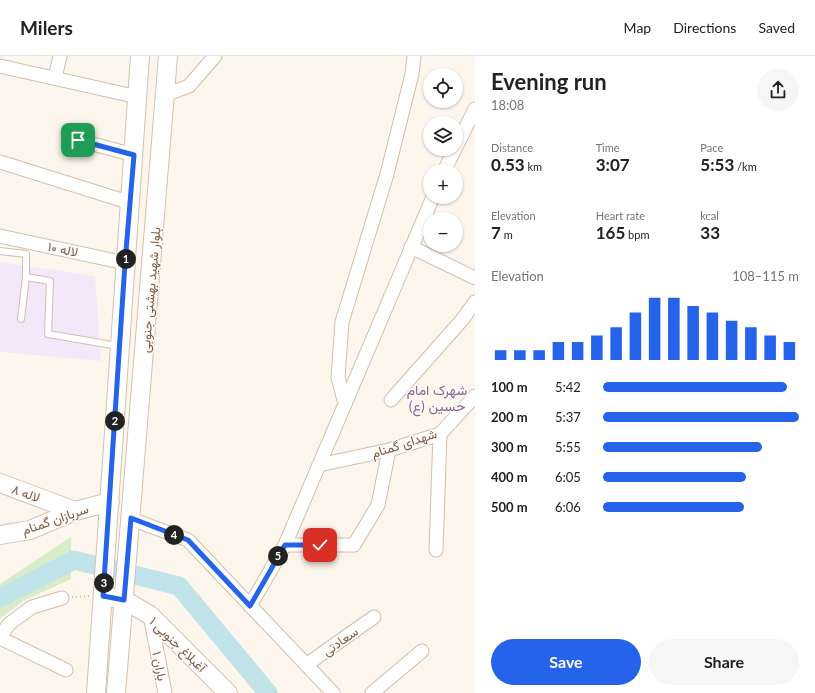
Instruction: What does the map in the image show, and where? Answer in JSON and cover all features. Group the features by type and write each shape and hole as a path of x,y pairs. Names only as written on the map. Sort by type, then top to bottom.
{"main road":[{"name":"بلوار شهید بهشتی جنوبی","path":"104,589 140,56"},
{"name":"بلوار شهید بهشتی جنوبی","path":"124,593 168,56"},
{"name":"لاله ۸","path":"0,483 75,511"},
{"name":"سربازان گمنام","path":"0,535 30,530 75,511 109,510"},
{"name":"آغبلاغ جنوبی ۱","path":"104,589 124,593 150,615 228,693"},
{"path":"96,693 104,589"},
{"path":"116,693 124,593"}],"street":[{"path":"55,78 60,56"},
{"path":"166,95 189,86 215,56"},
{"path":"345,404 338,377 342,322 386,174 412,74 414,56"},
{"path":"0,66 138,97"},
{"path":"463,133 475,110"},
{"path":"78,140 134,155"},
{"path":"0,162 131,203"},
{"path":"250,606 285,545 430,204"},
{"name":"لاله ۱۰","path":"0,236 125,263"},
{"path":"411,247 475,278"},
{"path":"391,400 462,320 475,302"},
{"name":"شهدای گمنام","path":"319,465 389,450 440,434 475,396"},
{"path":"436,550 440,434"},
{"path":"285,545 354,545 378,505 389,450"},
{"path":"131,521 188,540 333,693"},
{"path":"62,598 32,607 9,624 0,638 66,670"},
{"name":"باران ۱","path":"150,615 165,693"},
{"name":"سعادتی","path":"306,665 374,617"},
{"path":"372,693 422,651"}],"lane":[{"path":"0,251 26,254 26,277 21,319"},
{"path":"26,277 50,281 48,334 120,346"}],"path":[{"path":"62,598 104,589"}],"shaded area":[{"path":"0,262 95,276 101,361 0,352"}],"green space":[{"path":"71,537 71,579 23,601 0,619 0,584"}],"waterway":[{"path":"0,598 74,560 179,586 268,693"}],"district":[{"name":"شهرک امام حسین (ع)","path":"437,398"}],"route":[{"path":"78,140 134,155 125,263 103,596 124,600 131,518 188,540 250,606 285,545 320,545"}]}
